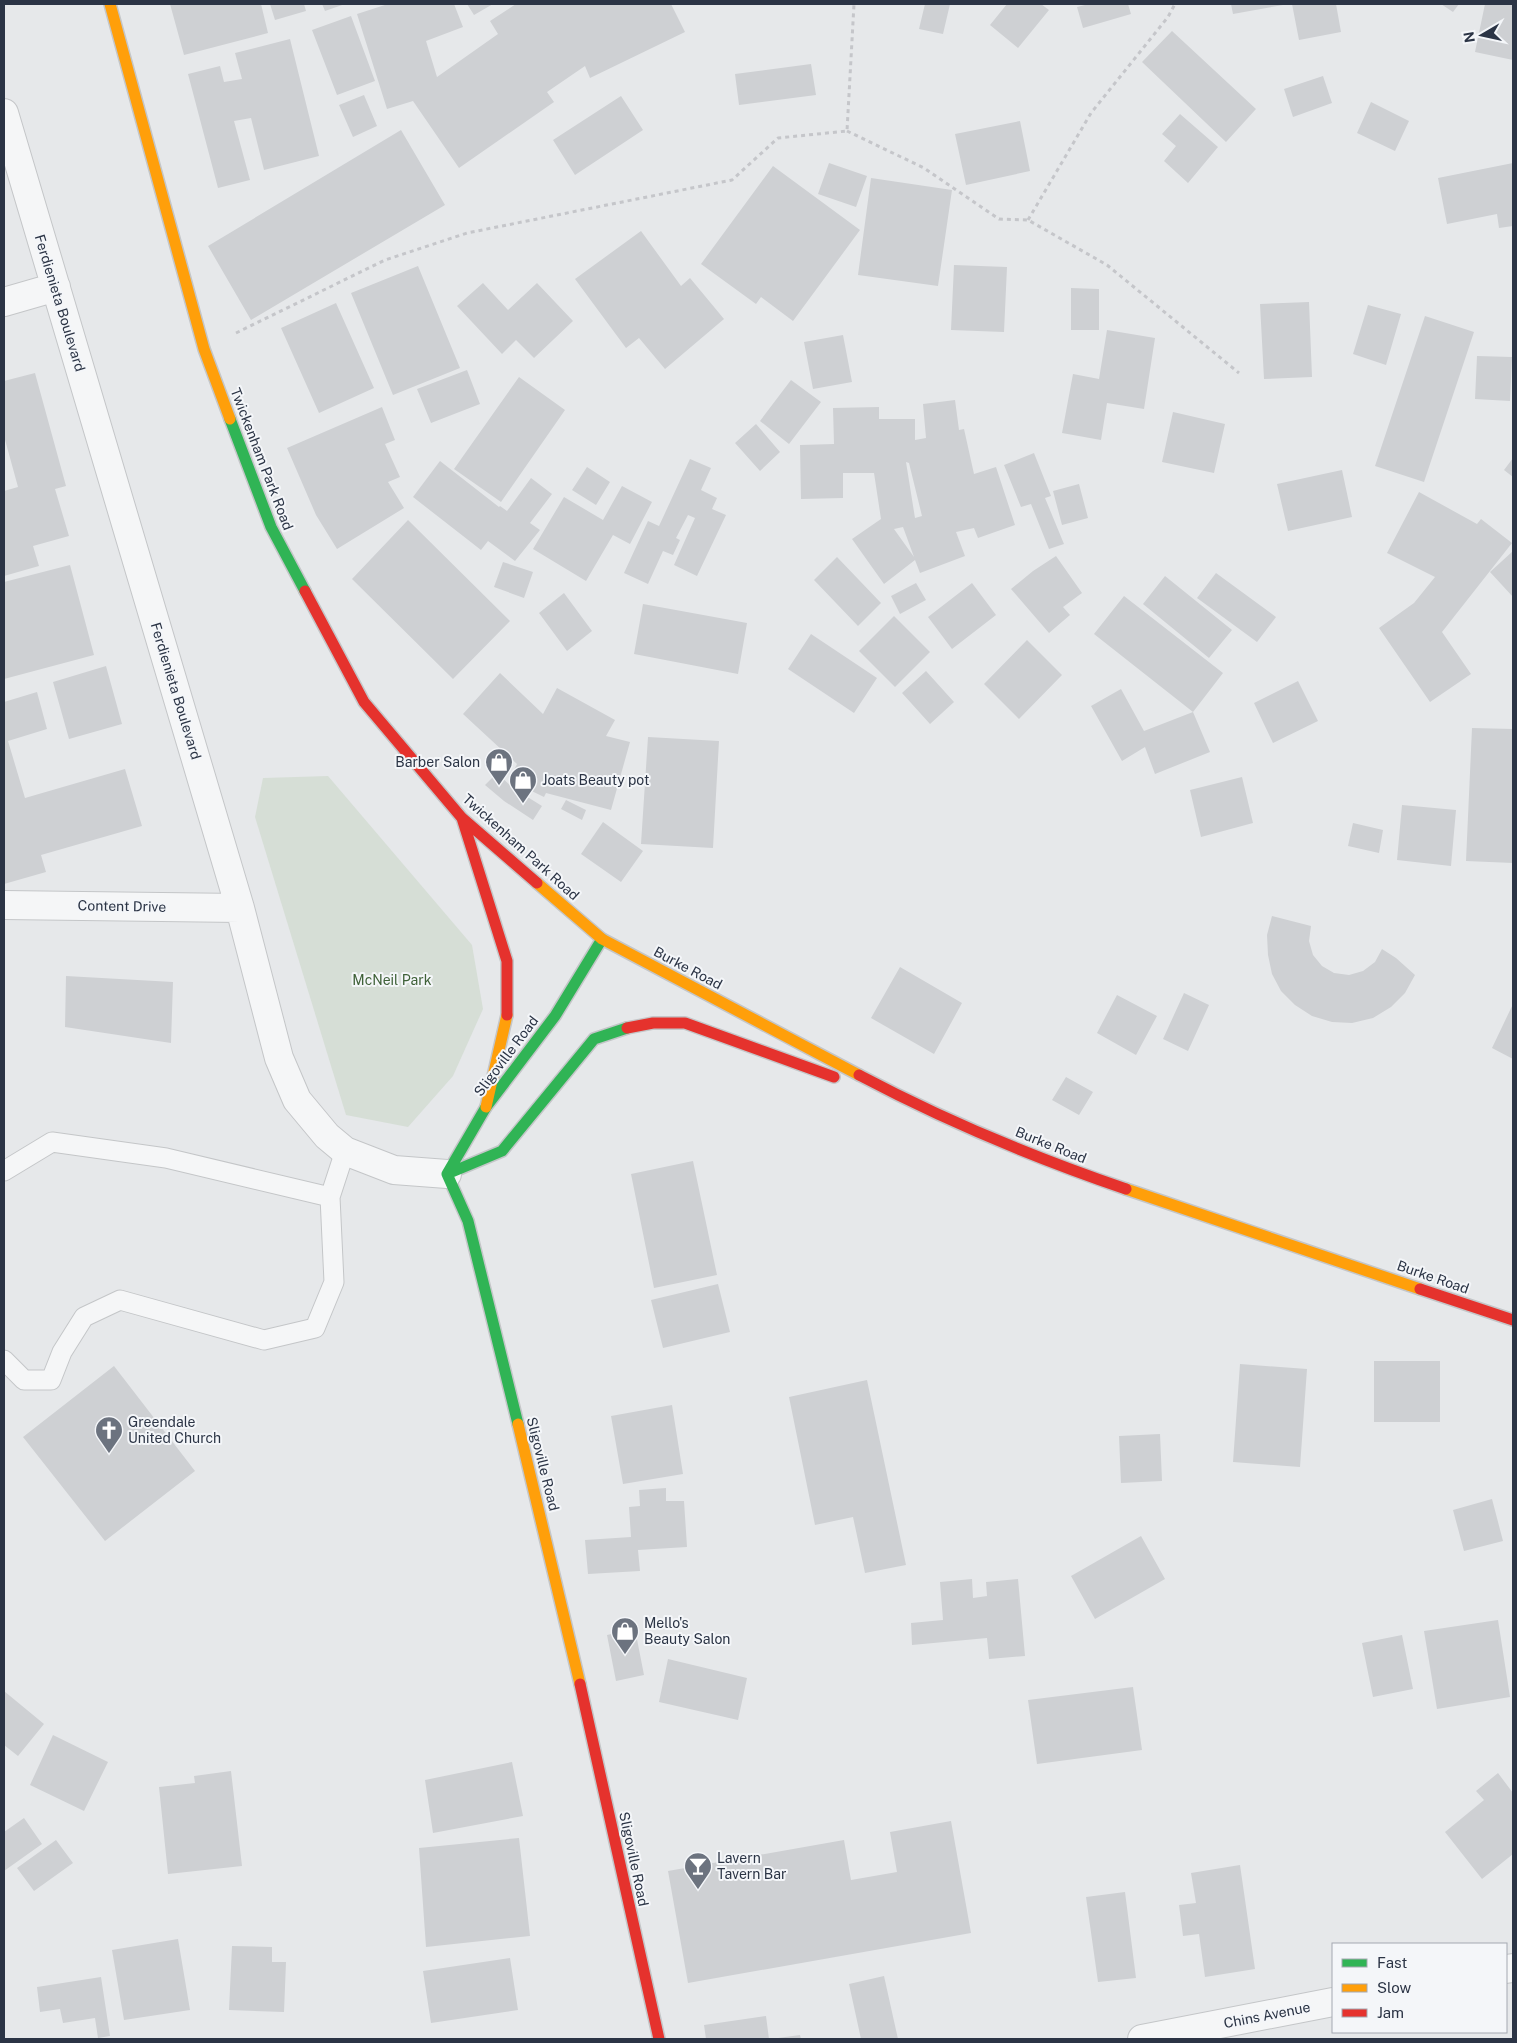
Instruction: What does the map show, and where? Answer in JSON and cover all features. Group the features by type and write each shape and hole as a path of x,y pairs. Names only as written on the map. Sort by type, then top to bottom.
{"main road":[{"name":"Twickenham Park Road","path":"110,4 204,349 271,527 364,702 462,818 602,939"},
{"path":"462,818 494,912 507,961 507,1014 486,1108"},
{"name":"Burke Road","path":"602,939 902,1098 1067,1169 1513,1320"},
{"name":"Sligoville Road","path":"602,939 555,1016 486,1108 447,1174 468,1221 559,1589 659,2039"},
{"path":"447,1174 502,1151 594,1039 630,1027 652,1023 684,1023 808,1068 902,1098"}],"street":[{"name":"Ferdienieta Boulevard","path":"4,113 240,908 279,1058 297,1100 327,1136 345,1151 394,1170 447,1174"},
{"path":"4,302 56,287"},
{"name":"Content Drive","path":"4,905 240,908"},
{"name":"Chins Avenue","path":"1142,2039 1332,2002"}],"lane":[{"path":"4,1171 52,1142 166,1158 330,1197"},
{"path":"4,1360 24,1380 51,1380 62,1352 84,1317 120,1300 264,1340 315,1328 334,1282 330,1197 345,1151"}],"path":[{"path":"847,131 854,4"},
{"path":"1028,220 1091,113 1168,17 1175,4"},
{"path":"204,349 385,260 467,232 732,180 778,138 847,131 924,168 999,218 1028,220 1107,264 1238,373"}],"green space":[{"name":"McNeil Park","path":"328,776 472,945 483,1009 453,1076 408,1127 346,1115 255,817 263,778"}],"building":[{"path":"170,4 261,4 268,33 184,55"},
{"path":"270,4 304,4 306,11 275,20"},
{"path":"322,4 345,4 325,11"},
{"path":"388,4 454,4 463,27 426,41 437,77 498,34 490,21 516,4 671,4 685,32 590,78 585,66 547,92 554,102 459,168 413,101 387,109 357,14"},
{"path":"467,4 493,4 474,15"},
{"path":"925,4 950,4 943,34 919,29"},
{"path":"1007,4 1041,4 1049,10 1018,48 990,25"},
{"path":"1089,4 1128,4 1131,14 1083,28 1077,7"},
{"path":"1231,4 1283,4 1283,5 1233,14"},
{"path":"1292,4 1336,4 1341,32 1299,40"},
{"path":"1441,4 1459,4 1453,12"},
{"path":"1485,4 1513,4 1513,60 1475,52"},
{"path":"351,16 375,81 337,95 312,30"},
{"path":"1172,31 1256,109 1226,142 1142,62"},
{"path":"290,39 319,156 264,170 251,118 234,121 250,180 218,188 188,74 220,66 224,82 242,79 235,53"},
{"path":"811,64 816,95 739,105 735,74"},
{"path":"1323,76 1332,103 1293,117 1284,89"},
{"path":"364,95 377,126 353,137 339,105"},
{"path":"621,96 643,130 575,175 553,140"},
{"path":"1371,102 1409,121 1395,151 1357,133"},
{"path":"1180,114 1218,147 1188,183 1164,161 1176,146 1162,134"},
{"path":"1020,121 1030,171 966,185 955,134"},
{"path":"401,130 445,205 251,320 208,246"},
{"path":"829,163 867,176 856,207 818,194"},
{"path":"1513,163 1513,226 1499,228 1497,214 1447,224 1438,178"},
{"path":"773,166 860,230 793,321 761,297 756,304 701,264"},
{"path":"871,178 952,190 938,286 858,275"},
{"path":"641,231 681,286 690,278 724,319 665,369 639,338 626,348 575,279"},
{"path":"954,265 1007,267 1004,332 951,330"},
{"path":"418,266 460,368 393,395 351,293"},
{"path":"483,283 508,310 537,283 573,321 534,358 516,340 502,354 457,306"},
{"path":"1071,288 1099,289 1099,330 1071,330"},
{"path":"1309,302 1312,377 1264,379 1260,304"},
{"path":"336,303 374,388 319,413 281,328"},
{"path":"1368,305 1401,314 1386,365 1353,354"},
{"path":"1425,316 1474,332 1424,482 1375,466"},
{"path":"1107,330 1155,338 1144,409 1107,403 1101,440 1062,433 1073,374 1099,379"},
{"path":"843,335 852,382 813,389 804,342"},
{"path":"1477,356 1512,357 1510,401 1475,399"},
{"path":"467,370 480,404 431,423 417,389"},
{"path":"35,373 66,486 55,489 69,536 33,546 39,566 4,576 4,491 18,487 4,436 4,381"},
{"path":"519,377 565,410 501,502 454,469"},
{"path":"791,380 821,402 789,444 760,421"},
{"path":"955,400 959,430 964,429 974,474 996,467 1015,525 978,538 974,528 956,532 965,556 920,573 915,560 884,584 852,539 881,519 874,473 843,473 843,498 801,499 800,445 834,444 833,408 879,407 879,419 915,419 915,440 926,438 923,404","holes":["906,462 909,463 922,516 915,518","903,527 914,557 894,529"]},
{"path":"382,407 395,440 385,444 400,477 388,482 404,508 337,549 316,515 287,448"},
{"path":"1173,412 1225,424 1214,473 1162,462"},
{"path":"756,424 780,452 760,471 735,443"},
{"path":"1034,453 1051,496 1045,498 1064,544 1049,549 1031,504 1021,507 1004,465"},
{"path":"1513,458 1513,477 1504,470"},
{"path":"690,459 711,468 701,490 717,498 712,509 726,515 697,576 674,565 695,518 688,515 676,538 680,540 673,555 663,551 648,584 624,573 648,521 659,526"},
{"path":"440,461 499,507 507,511 531,478 552,494 530,523 540,530 515,561 488,541 481,550 413,497"},
{"path":"587,467 610,482 596,505 572,490"},
{"path":"1342,470 1352,517 1288,531 1277,484"},
{"path":"1079,484 1088,518 1062,525 1053,491"},
{"path":"622,486 652,502 630,544 613,535 586,581 533,549 564,497 603,520"},
{"path":"1419,492 1477,524 1481,519 1512,543 1442,632 1471,674 1430,702 1379,628 1414,603 1435,577 1387,553"},
{"path":"408,520 510,621 453,679 352,579"},
{"path":"1513,551 1513,597 1490,572"},
{"path":"1056,556 1082,593 1063,607 1070,615 1049,633 1011,589 1033,571"},
{"path":"837,557 881,603 858,626 814,580"},
{"path":"503,562 533,572 524,598 494,587"},
{"path":"70,565 94,655 4,679 4,582"},
{"path":"1216,573 1276,617 1257,642 1197,598"},
{"path":"1165,576 1232,630 1209,658 1143,604"},
{"path":"916,583 926,600 900,614 891,596"},
{"path":"972,583 996,615 952,649 928,617"},
{"path":"564,593 592,631 567,651 539,613"},
{"path":"1124,596 1223,673 1193,712 1094,634"},
{"path":"643,604 747,623 738,674 634,654"},
{"path":"894,616 930,652 895,687 859,651"},
{"path":"811,634 877,678 854,713 788,669"},
{"path":"1027,640 1062,675 1019,719 984,684"},
{"path":"106,666 122,724 69,739 53,682"},
{"path":"926,671 954,702 930,724 902,693"},
{"path":"500,673 543,714 557,688 615,720 606,736 630,742 611,810 546,793 544,797 509,780 517,764 463,714"},
{"path":"1298,681 1318,721 1273,743 1254,703"},
{"path":"1121,689 1144,731 1193,712 1210,752 1155,774 1145,747 1122,761 1091,706"},
{"path":"37,692 47,729 8,741 25,798 125,769 142,826 41,855 46,872 4,884 4,702"},
{"path":"1472,728 1513,729 1513,863 1466,861"},
{"path":"648,737 719,741 713,848 641,844"},
{"path":"497,773 513,788 542,806 533,820 504,801 485,785"},
{"path":"1242,777 1253,823 1201,837 1190,790"},
{"path":"566,800 586,810 582,820 561,809"},
{"path":"1402,805 1456,810 1451,866 1397,860"},
{"path":"603,822 643,851 621,882 581,854"},
{"path":"1353,823 1383,830 1379,853 1348,846"},
{"path":"1272,916 1311,926 1309,941 1313,955 1322,966 1334,973 1349,975 1363,971 1375,962 1382,949 1396,958 1415,975 1405,993 1391,1007 1373,1018 1352,1023 1332,1022 1312,1016 1295,1005 1281,991 1272,974 1268,955 1267,935"},
{"path":"900,967 962,1003 934,1054 871,1018"},
{"path":"66,976 173,982 171,1043 65,1027"},
{"path":"1184,993 1209,1005 1188,1051 1163,1039"},
{"path":"1117,995 1157,1016 1136,1055 1097,1033"},
{"path":"1513,1004 1513,1059 1492,1048"},
{"path":"1066,1077 1093,1092 1079,1115 1052,1100"},
{"path":"693,1161 717,1275 654,1288 631,1174"},
{"path":"718,1284 730,1332 663,1348 651,1300"},
{"path":"1374,1361 1440,1361 1440,1422 1374,1422"},
{"path":"1240,1364 1307,1369 1300,1467 1233,1462"},
{"name":"Greendale United Church","path":"114,1366 195,1471 105,1541 23,1437"},
{"path":"867,1380 906,1565 865,1573 853,1517 815,1525 789,1397"},
{"path":"672,1405 683,1474 623,1484 611,1416"},
{"path":"1160,1434 1162,1481 1121,1483 1119,1436"},
{"path":"666,1488 666,1501 684,1501 687,1547 638,1550 640,1571 588,1574 585,1540 631,1537 629,1507 640,1506 639,1490"},
{"path":"1492,1499 1503,1541 1464,1551 1453,1510"},
{"path":"1141,1536 1165,1579 1095,1619 1071,1576"},
{"path":"972,1579 973,1598 987,1596 986,1582 1018,1579 1025,1656 989,1659 987,1638 912,1645 911,1623 943,1620 940,1582"},
{"path":"1498,1620 1510,1697 1437,1709 1424,1631"},
{"name":"Mello's Beauty Salon","path":"635,1629 644,1675 616,1681 607,1635"},
{"path":"1402,1635 1413,1689 1373,1697 1362,1643"},
{"path":"668,1659 747,1678 738,1720 659,1702"},
{"path":"1133,1687 1142,1750 1037,1764 1028,1700"},
{"path":"4,1691 44,1724 18,1756 4,1745"},
{"path":"53,1735 108,1762 84,1811 30,1785"},
{"path":"512,1762 523,1816 433,1833 425,1780"},
{"path":"231,1771 242,1866 168,1874 159,1787 195,1783 194,1776"},
{"path":"1498,1773 1513,1793 1513,1854 1482,1879 1445,1832 1484,1800 1476,1791"},
{"path":"24,1818 42,1844 4,1871 4,1832"},
{"path":"951,1821 971,1933 688,1983 668,1871 844,1840 851,1880 897,1872 890,1832"},
{"path":"519,1838 530,1936 426,1947 419,1848"},
{"path":"56,1840 73,1863 34,1891 17,1868"},
{"path":"1240,1865 1255,1969 1205,1977 1199,1934 1183,1936 1179,1905 1196,1903 1191,1873"},
{"path":"1125,1892 1136,1978 1098,1982 1086,1897"},
{"path":"178,1939 190,2010 124,2020 112,1950"},
{"path":"232,1946 272,1947 272,1962 286,1962 284,2012 229,2010"},
{"path":"510,1958 518,2010 431,2023 423,1971"},
{"path":"884,1976 898,2039 861,2039 849,1984"},
{"path":"101,1977 110,2036 98,2038 95,2018 63,2023 60,2009 40,2012 37,1987"},
{"path":"766,2016 769,2039 706,2039 704,2025"},
{"path":"800,2035 801,2039 778,2039 778,2038"}],"traffic: fast":[{"path":"230,419 271,527 305,591"},
{"path":"447,1174 486,1107 555,1016 602,939"},
{"path":"447,1174 502,1151 594,1039 627,1028"},
{"path":"447,1174 468,1221 518,1424"}],"traffic: slow":[{"path":"110,4 204,349 230,419"},
{"path":"537,883 602,939 859,1075"},
{"path":"486,1107 507,1015"},
{"path":"1126,1189 1420,1289"},
{"path":"518,1424 580,1684"}],"traffic: jam":[{"path":"305,591 364,702 462,818 537,883"},
{"path":"462,818 507,961 507,1015"},
{"path":"627,1028 653,1023 685,1023 834,1077"},
{"path":"859,1075 891,1092 990,1137 1126,1189"},
{"path":"1420,1289 1513,1320"},
{"path":"580,1684 659,2039"}],"place":[{"name":"Barber Salon","path":"499,786"},
{"name":"Joats Beauty pot","path":"523,804"},
{"name":"Greendale United Church","path":"109,1454"},
{"name":"Mello's Beauty Salon","path":"625,1655"},
{"name":"Lavern Tavern Bar","path":"698,1890"}]}
